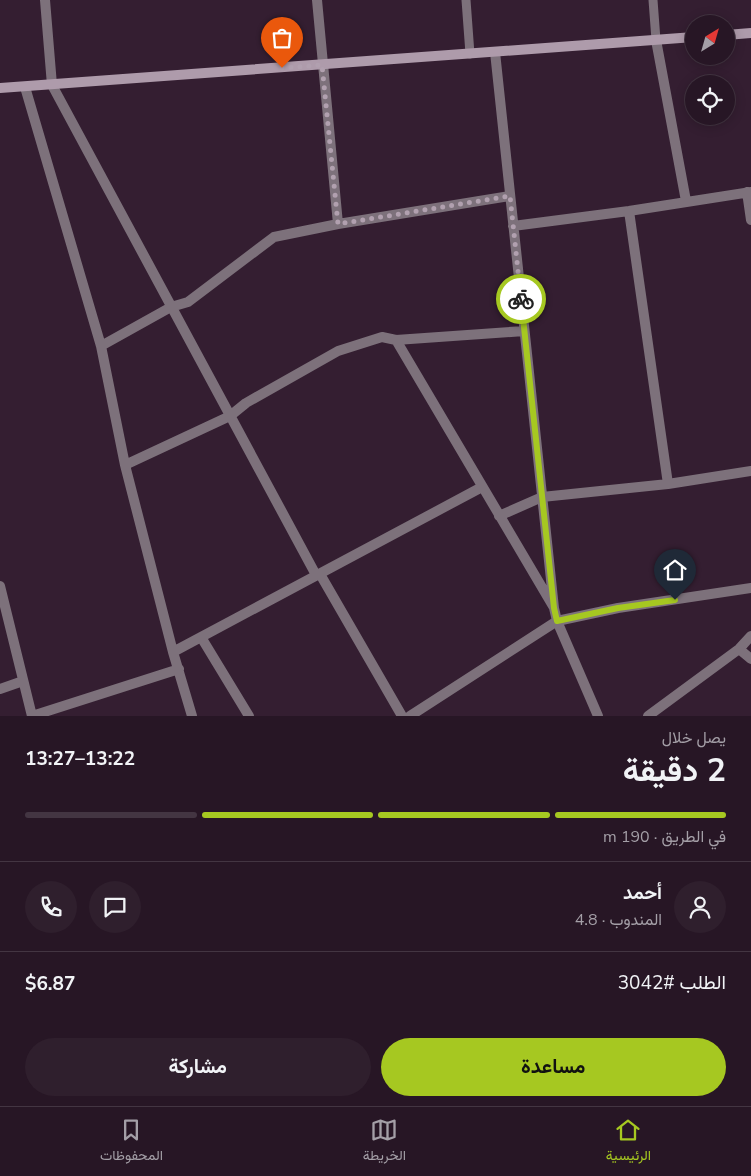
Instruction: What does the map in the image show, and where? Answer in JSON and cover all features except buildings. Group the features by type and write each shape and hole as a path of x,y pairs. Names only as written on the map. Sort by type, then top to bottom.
{"main road":[{"path":"735,34 751,33"},
{"path":"0,88 685,38"}],"street":[{"path":"45,0 52,85 318,575 402,716"},
{"path":"317,0 338,224"},
{"path":"656,40 686,202"},
{"path":"495,52 554,608 557,621 598,716"},
{"path":"25,87 101,346 125,465 173,652 192,716"},
{"path":"513,226 628,212 749,192 751,220"},
{"path":"101,346 171,307 188,302 274,237 338,224 510,196"},
{"path":"628,212 668,484"},
{"path":"125,465 230,416 246,403 338,351 382,337 396,340 524,331"},
{"path":"396,340 554,608"},
{"path":"499,516 542,497 668,484 751,471"},
{"path":"173,652 482,487"},
{"path":"0,586 32,716 179,669"},
{"path":"410,716 557,621 618,608 751,588"},
{"path":"648,716 739,649 751,636"},
{"path":"201,637 249,716"},
{"path":"739,649 751,659"},
{"path":"0,689 23,681"}],"lane":[{"path":"466,0 470,54"},
{"path":"653,0 656,40"}],"way so far":[{"path":"282,68 322,65 338,224 510,196 521,299"}],"route":[{"path":"521,299 554,608 557,621 618,608 675,600"}]}
